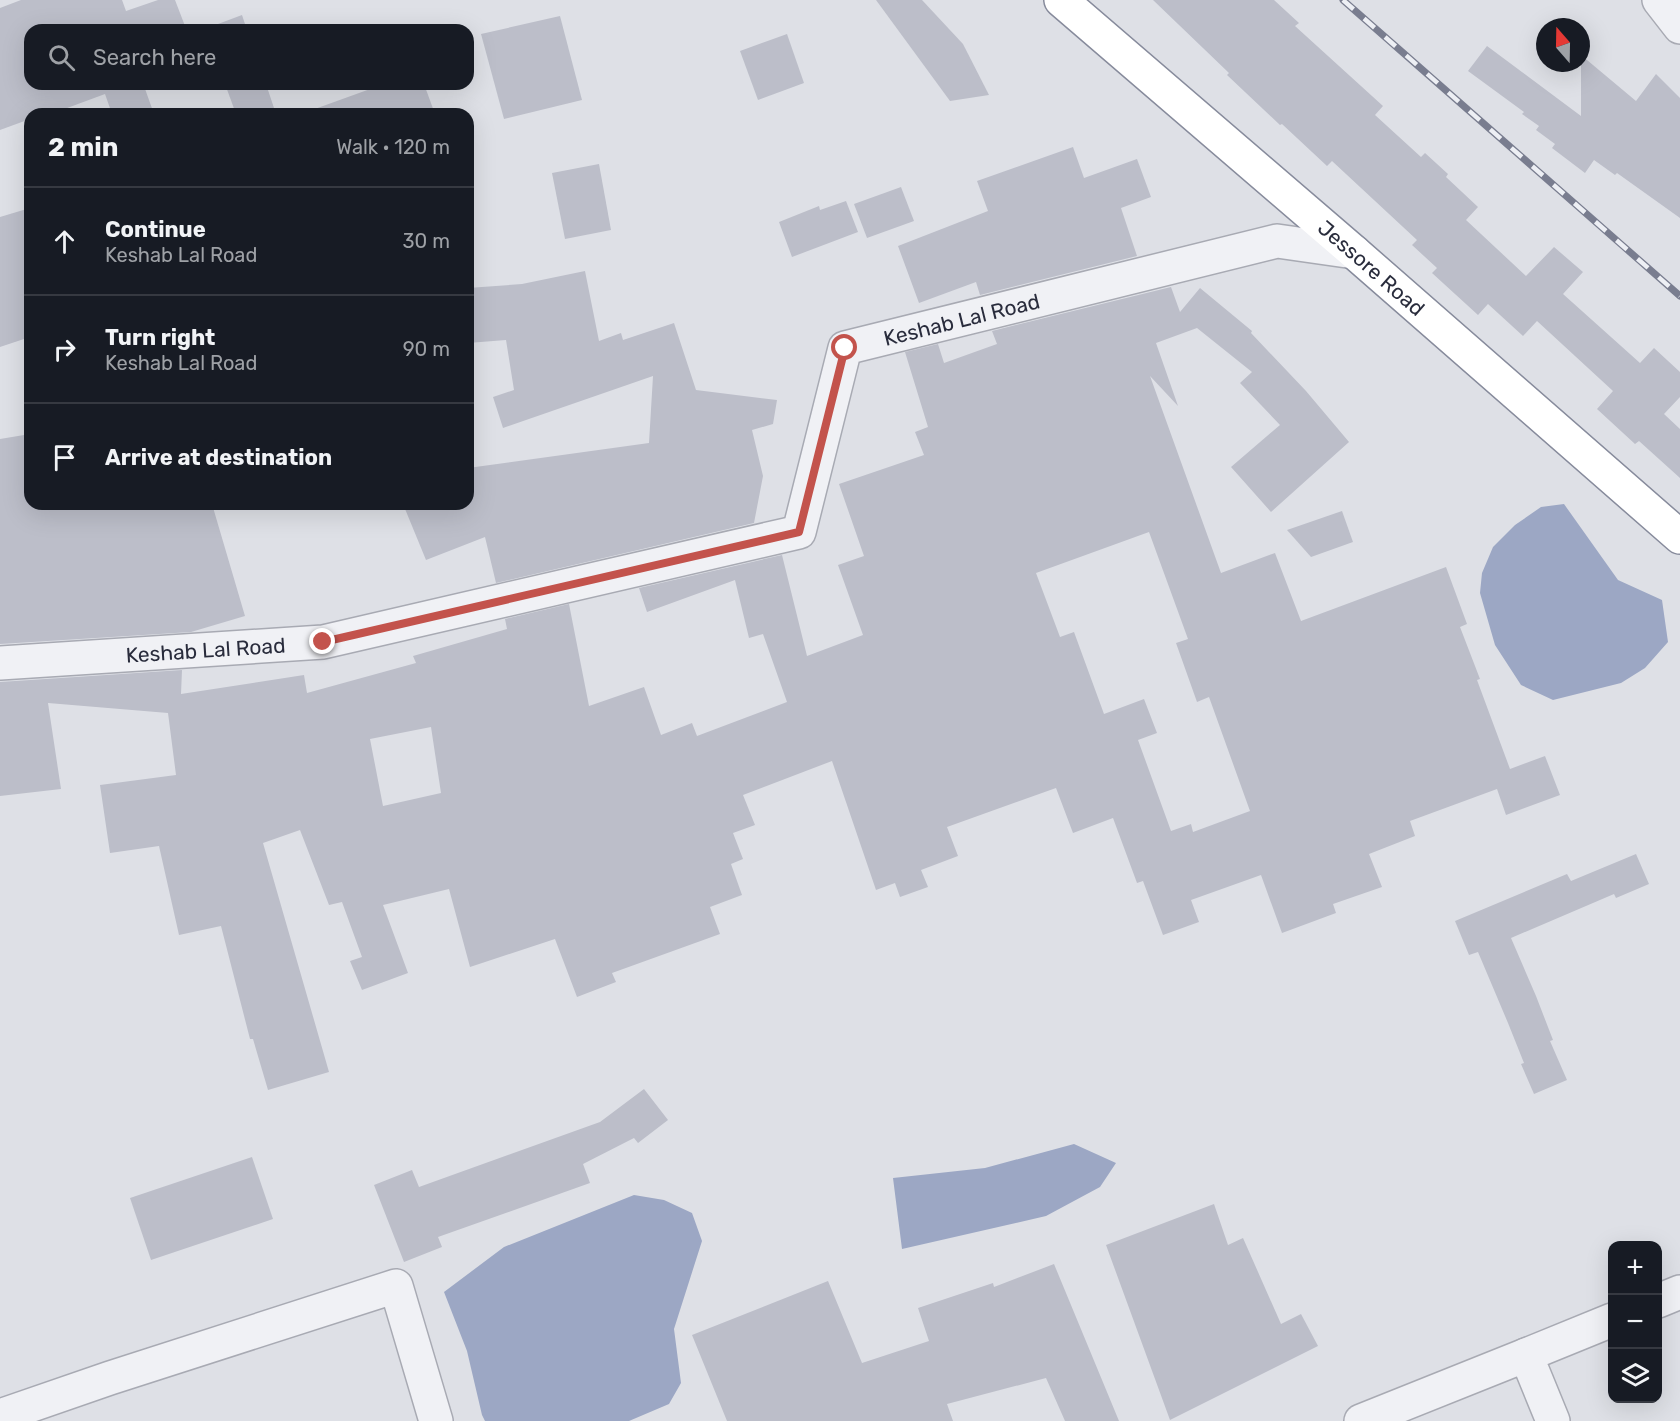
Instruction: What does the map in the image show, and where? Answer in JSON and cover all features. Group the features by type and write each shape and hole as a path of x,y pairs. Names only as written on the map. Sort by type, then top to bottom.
{"highway":[{"name":"Jessore Road","path":"1061,0 1680,537"}],"street":[{"path":"1659,0 1680,27"},
{"name":"Keshab Lal Road","path":"0,663 323,642 799,532 845,348 1277,241 1354,252"},
{"path":"0,1416 396,1286 436,1421"},
{"path":"1662,1299 1680,1292"},
{"path":"1361,1421 1608,1322"},
{"path":"1526,1355 1553,1421"}],"water":[{"path":"1564,504 1618,580 1662,600 1668,642 1645,668 1621,683 1553,700 1521,685 1495,645 1480,593 1482,573 1493,547 1515,525 1541,507"},
{"path":"1074,1144 1116,1163 1100,1187 1046,1216 902,1249 893,1178 985,1168"},
{"path":"634,1195 664,1200 692,1213 702,1241 674,1329 681,1383 669,1404 629,1421 485,1421 467,1351 444,1292 504,1247"}],"building":[{"path":"21,0 122,0 126,11 158,0 175,0 184,24 24,24 24,90 145,90 152,108 110,108 105,94 67,108 24,108 24,121 0,130 0,8"},
{"path":"876,0 922,0 963,44 989,95 950,101"},
{"path":"1153,0 1274,0 1299,23 1295,26 1383,106 1375,115 1421,157 1425,153 1448,174 1446,177 1478,207 1466,220 1526,276 1554,247 1583,272 1563,294 1640,363 1654,348 1680,372 1680,397 1664,414 1680,429 1680,478 1639,441 1635,444 1597,409 1613,391 1537,321 1523,336 1488,304 1478,315 1432,273 1437,268 1412,245 1417,240 1332,161 1327,166 1282,124 1280,125"},
{"path":"242,15 245,24 218,24"},
{"path":"560,16 582,100 504,119 481,34"},
{"path":"787,34 804,83 758,100 740,51"},
{"path":"1487,46 1581,116 1581,72 1590,72 1590,63 1636,101 1656,74 1680,98 1680,218 1617,173 1615,175 1594,160 1585,173 1552,148 1555,144 1536,130 1539,126 1522,114 1524,112 1468,71"},
{"path":"227,90 268,90 274,108 234,108"},
{"path":"367,90 426,90 433,108 318,108"},
{"path":"1073,147 1084,178 1137,159 1151,197 1121,208 1137,256 980,295 976,282 919,303 898,246 988,211 977,181"},
{"path":"599,164 611,230 565,239 552,173"},
{"path":"901,187 914,221 867,238 854,204"},
{"path":"846,201 858,232 792,257 779,222 819,206 820,210"},
{"path":"24,210 24,339 0,347 0,217"},
{"path":"585,271 599,341 621,333 623,340 674,323 696,390 777,400 773,424 752,430 763,476 754,523 496,583 485,537 426,560 405,510 474,510 474,467 649,443 653,376 503,428 493,397 514,390 506,340 474,343 474,288 522,284"},
{"path":"1171,287 1180,312 1200,288 1252,331 1251,333 1306,391 1349,442 1271,512 1231,467 1280,425 1240,383 1252,372 1197,328 1156,343 1178,406 1150,376 1221,573 1275,553 1301,621 1446,567 1467,624 1460,627 1510,769 1545,756 1560,795 1506,815 1497,789 1410,821 1415,836 1369,854 1382,887 1333,904 1336,913 1282,933 1261,875 1191,900 1199,922 1163,935 1143,881 1137,883 1113,818 1073,833 1056,788 947,827 958,856 921,870 928,887 900,897 895,883 876,890 832,761 743,795 755,825 733,833 743,859 731,864 742,895 710,907 720,934 612,973 616,982 577,997 555,939 470,967 449,889 383,905 408,973 362,990 350,961 362,957 342,902 329,905 300,830 263,843 329,1072 268,1090 253,1039 250,1039 221,926 179,935 159,846 110,853 100,785 176,775 168,713 48,703 61,789 0,796 0,682 182,670 181,694 304,675 307,693 416,663 413,656 507,629 505,619 569,604 589,706 644,687 661,735 692,723 697,736 787,702 763,634 749,638 735,580 647,612 639,588 782,555 807,656 863,635 838,565 864,556 839,484 924,455 915,432 928,427 905,352 938,344 944,363 997,344 992,331","holes":["1149,532 1188,639 1176,643 1197,702 1209,697 1250,811 1193,832 1191,824 1171,831 1138,740 1157,733 1144,699 1104,714 1074,632 1060,637 1036,573","431,727 441,793 383,806 370,739"]},
{"path":"24,435 24,510 214,510 245,616 191,632 0,644 0,439"},
{"path":"1342,511 1353,542 1311,557 1287,530"},
{"path":"1636,854 1649,884 1616,898 1614,894 1511,938 1536,996 1553,1040 1550,1041 1567,1080 1534,1094 1521,1064 1524,1063 1478,952 1469,955 1455,921 1567,874 1571,881"},
{"path":"644,1089 668,1120 638,1143 634,1138 583,1164 590,1183 438,1237 442,1247 404,1262 374,1185 412,1170 419,1187 600,1122"},
{"path":"252,1157 273,1219 151,1260 130,1198"},
{"path":"1214,1204 1228,1245 1243,1238 1281,1324 1301,1314 1318,1346 1170,1420 1106,1245"},
{"path":"1054,1264 1119,1421 1065,1421 1046,1378 947,1404 953,1421 727,1421 692,1335 828,1281 862,1363 929,1341 918,1308 993,1283 994,1287"}],"railway":[{"path":"1343,0 1680,296"}],"route":[{"path":"323,642 799,532 845,348"}]}
